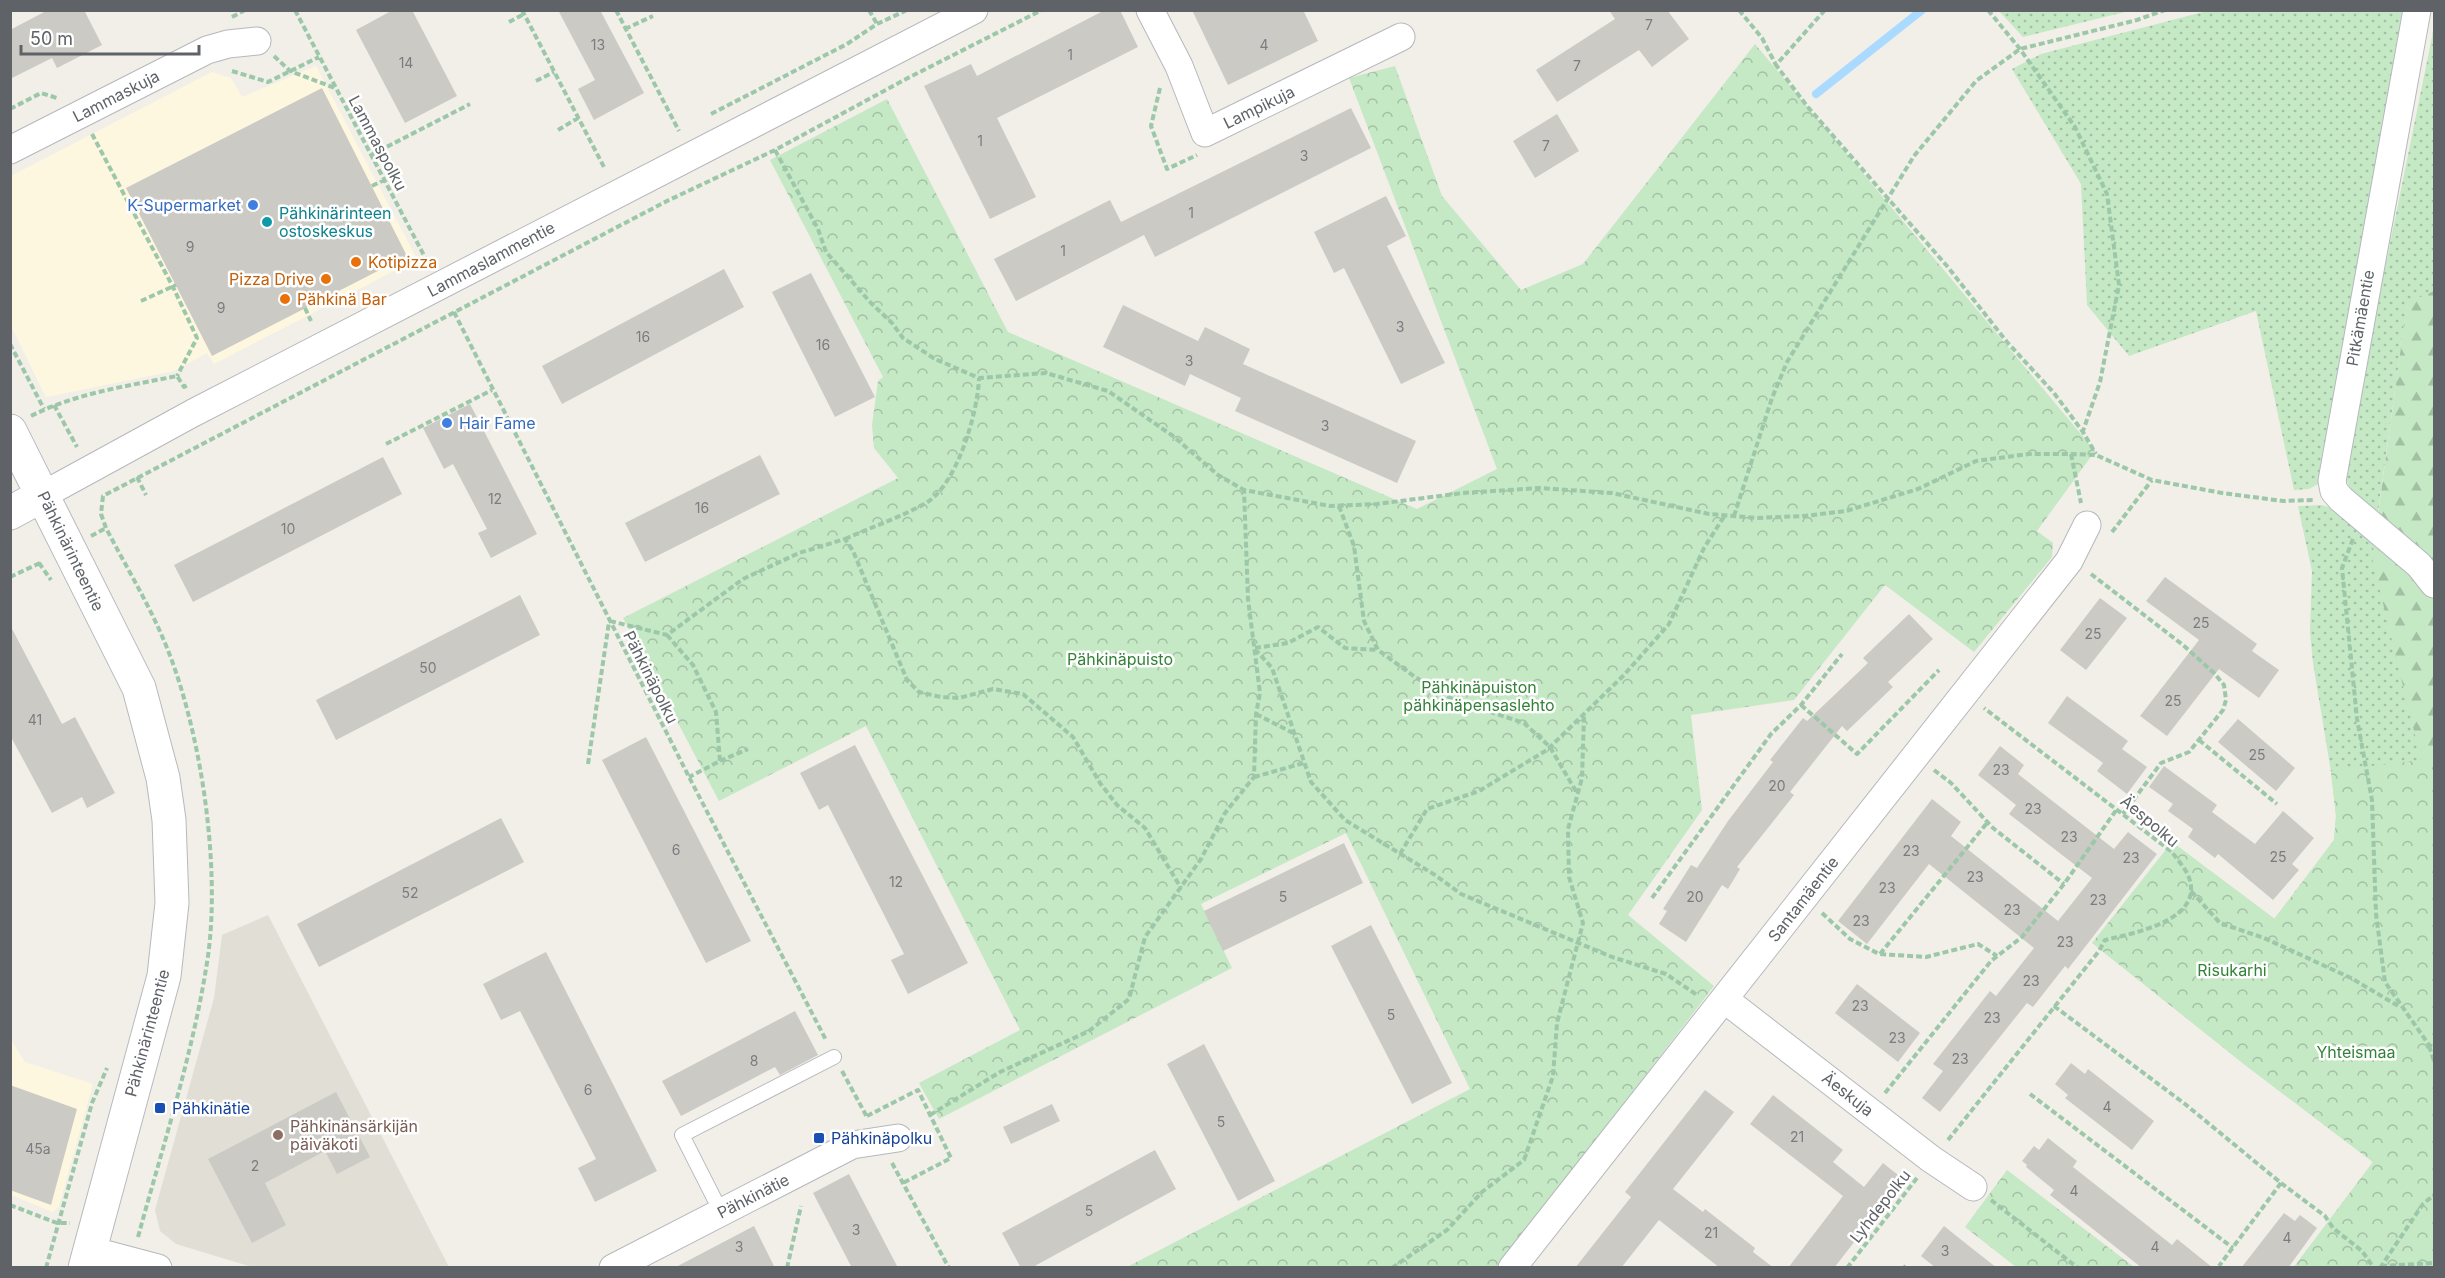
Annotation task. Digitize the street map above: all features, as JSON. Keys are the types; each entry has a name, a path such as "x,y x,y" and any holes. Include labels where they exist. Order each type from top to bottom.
{"street":[{"name":"Lammaslammentie","path":"10,513 193,413 974,10"},
{"name":"Lampikuja","path":"1150,10 1179,66 1205,133 1401,37"},
{"name":"Pitkämäentie","path":"2351,507 2334,491 2333,468 2417,10"},
{"name":"Lammaskuja","path":"10,150 207,50 228,44 257,41"},
{"name":"Pähkinärinteentie","path":"18,425 44,495 139,688 163,777 169,820 172,903 164,976 87,1258"},
{"path":"2351,507 2420,565 2434,584"},
{"name":"Santamäentie","path":"1512,1268 2069,561 2097,532"},
{"name":"Äeskuja","path":"1721,1004 1870,1112 1940,1149 1972,1187"},
{"name":"Pähkinätie","path":"613,1268 852,1145 889,1139"},
{"path":"87,1258 146,1264"}],"lane":[{"path":"722,1212 682,1135 834,1057"}],"path":[{"name":"Lammaspolku","path":"295,10 440,286"},
{"path":"616,10 679,131"},
{"path":"869,10 877,24"},
{"path":"708,116 847,44 877,24 907,10"},
{"path":"146,1264 136,1245 199,1008 208,954 212,905 209,834 188,710 162,636 106,528 101,514 103,496 667,201 775,150 906,79 1042,10"},
{"path":"1739,10 1762,38 1776,65 1807,106 1947,266 2007,342 2054,393 2083,432 2096,455"},
{"path":"1776,65 1826,10"},
{"path":"1988,10 2020,49 2074,127 2107,194 2119,285 2100,382 2083,432"},
{"path":"1734,516 1772,398 1787,362 1840,274 1889,200 1914,156 1976,81 2020,49 2137,20 2165,10"},
{"path":"510,22 523,12 605,169 596,174"},
{"path":"625,29 653,16"},
{"path":"319,57 290,71 336,88"},
{"path":"536,81 554,72"},
{"path":"371,155 470,104"},
{"path":"558,130 578,118"},
{"path":"668,137 688,126"},
{"path":"89,129 174,286 197,338 177,376"},
{"path":"775,150 818,230 826,252 892,323 903,338 935,359 979,378 1046,372 1107,391 1173,436 1218,475 1244,490 1339,506 1377,504 1463,493 1540,488 1612,493 1709,514 1804,516 1846,511 1918,489 1976,461 2029,454 2071,453 2096,455 2152,480 2222,493 2351,507 2342,568 2357,719 2372,800 2376,914 2385,982 2429,1045 2434,1061"},
{"path":"372,186 384,180"},
{"path":"427,262 437,257"},
{"path":"141,301 174,286"},
{"name":"Pähkinäpolku","path":"440,286 609,621 834,1057 889,1139 949,1268"},
{"path":"305,308 311,321"},
{"path":"300,327 322,316"},
{"path":"10,344 44,409"},
{"path":"177,376 184,387 194,381"},
{"path":"18,425 54,405 98,392 177,376"},
{"path":"667,635 743,579 799,553 845,539 928,502 946,485 960,456 979,395 979,378"},
{"path":"386,444 493,390"},
{"path":"54,405 76,447"},
{"path":"2071,453 2097,532 2152,480"},
{"path":"137,477 146,495"},
{"path":"1244,490 1248,599 1260,693 1256,714 1254,777"},
{"path":"1339,506 1354,546 1364,621 1378,650 1415,677 1454,700 1524,723 1550,747 1578,794"},
{"path":"1400,854 1427,809 1479,791 1550,747 1624,675 1669,624 1704,548 1725,515"},
{"path":"845,539 853,551 908,680 919,692 941,698 959,698 993,689 1023,694 1073,737 1100,783 1117,805 1145,828 1181,888"},
{"path":"10,577 46,560"},
{"path":"39,563 54,584"},
{"path":"2083,568 2183,645 2224,685 2226,700 2223,710 2189,752 2161,763 2123,814"},
{"path":"588,764 609,621 667,635 693,664 716,712 720,761"},
{"path":"1255,649 1288,643 1318,627 1345,648 1378,650"},
{"path":"1255,649 1272,668 1311,782 1345,820 1461,894 1612,957 1666,974 1721,1004"},
{"path":"1652,898 1771,734 1801,705 1842,654"},
{"path":"1801,705 1857,754 1939,670"},
{"name":"Äespolku","path":"1966,693 2172,852 2188,875 2191,891"},
{"path":"1256,714 1293,733"},
{"path":"1392,1268 1448,1230 1482,1192 1524,1160 1554,1076 1557,1023 1583,923 1569,877 1568,829 1582,778 1584,716"},
{"path":"2199,740 2277,804"},
{"path":"689,777 748,750"},
{"path":"930,1115 1000,1072 1089,1031 1129,999 1144,937 1201,859 1225,813 1254,777 1304,763"},
{"path":"1929,766 1951,783 1988,823 2064,884"},
{"path":"1870,1112 1984,970 1997,956 2022,937 2064,884 2117,809"},
{"path":"1880,954 1988,823"},
{"path":"1940,1149 2099,951 2105,940 2154,927 2183,911 2191,891 2220,923 2264,938 2329,968 2403,1009"},
{"path":"1819,911 1850,939 1880,954 1926,957 1978,944 1997,956"},
{"path":"2054,1006 2185,1104 2281,1184 2325,1216 2332,1228 2362,1251 2374,1268"},
{"path":"2429,1045 2434,1047"},
{"path":"46,1268 92,1103 109,1063"},
{"path":"2030,1094 2233,1248"},
{"name":"Lyhdepolku","path":"1847,1268 1940,1149"},
{"path":"2218,1266 2281,1184"},
{"path":"1972,1187 2078,1268"},
{"path":"2381,1267 2423,1204 2434,1194"},
{"path":"787,1268 801,1206"},
{"path":"2381,1267 2434,1263"}],"shaded area":[{"path":"316,66 417,259 214,364 207,353 174,371 46,397 11,326 11,176 212,72 231,78 242,97"},
{"name":"Pähkinänsärkijän päiväkoti","path":"268,915 449,1267 252,1267 176,1244 160,1231 155,1210 214,998 222,935"},
{"path":"10,1038 25,1062 93,1084 59,1206 53,1212 11,1195"}],"green space":[{"path":"1999,11 2129,11 2023,37"},
{"path":"2207,11 2405,11 2364,245 2318,484 2309,489 2294,490 2256,311 2129,356 2087,305 2081,184 2012,69 2041,54"},
{"path":"2434,27 2434,291 2407,304 2378,512 2351,494 2344,470"},
{"name":"Pähkinäpuisto","path":"1755,44 2095,451 2037,531 2053,543 2052,557 1974,652 1885,585 1794,700 1691,715 1702,810 1628,915 1714,986 1498,1267 1127,1267 1470,1089 1346,833 1201,904 1232,968 939,1119 919,1083 1020,1030 866,726 719,801 623,618 898,478 874,448 872,425 878,381 883,377 770,160 887,99 1008,332 1417,509 1497,469 1349,78 1395,66 1442,196 1521,290 1583,264"},
{"path":"2434,291 2434,771 2421,760 2372,558 2407,303"},
{"name":"Risukarhi","path":"2322,505 2341,511 2375,535 2421,760 2434,771 2434,1186 2294,1267 2373,1162 2249,1068 2106,954 2116,947 2172,842 2274,919 2334,840 2336,816 2331,772 2310,632 2312,571 2298,506"},
{"name":"Yhteismaa","path":"2421,760 2434,771 2434,1267 2294,1267 2373,1162 2249,1068 2092,943 2172,842 2275,919 2334,840 2336,816 2331,771"},
{"path":"2007,1170 2134,1267 2016,1267 1965,1227"}],"building":[{"path":"48,10 84,10 102,45 57,68 52,58 10,79 10,30"},
{"path":"393,10 412,10 457,96 405,123 356,30"},
{"path":"558,10 600,10 644,93 594,120 578,89 595,80"},
{"path":"1105,10 1120,10 1138,47 997,118 1036,197 990,219 924,86 971,64 977,76"},
{"path":"1192,10 1303,10 1318,41 1228,85"},
{"path":"1609,10 1667,10 1689,39 1652,67 1639,50 1557,102 1536,70 1615,19"},
{"name":"Pähkinärinteen ostoskeskus","path":"322,88 407,256 212,356 126,188"},
{"path":"1351,108 1371,148 1155,257 1144,235 1016,301 994,259 1110,200 1121,222"},
{"path":"1557,114 1579,151 1535,178 1513,141"},
{"path":"1386,196 1406,236 1387,246 1445,363 1401,384 1344,268 1334,273 1314,232"},
{"path":"724,269 744,307 562,404 542,366"},
{"path":"811,273 875,397 835,417 772,292"},
{"path":"1123,305 1198,341 1205,327 1250,349 1243,364 1416,441 1397,483 1235,411 1241,398 1190,374 1185,386 1103,347"},
{"path":"470,404 537,534 491,558 478,533 487,529 453,464 444,469 423,428"},
{"path":"760,455 780,494 645,562 625,523"},
{"path":"383,457 402,494 193,602 174,565"},
{"path":"2165,577 2257,644 2252,651 2279,670 2259,698 2219,669 2167,736 2140,716 2199,640 2146,601"},
{"path":"520,595 540,635 336,740 316,700"},
{"path":"2100,598 2127,618 2086,670 2060,650"},
{"path":"1909,614 1933,639 1888,682 1893,687 1847,731 1842,726 1790,792 1794,795 1737,867 1740,869 1728,889 1722,885 1686,942 1659,924 1667,911 1663,909 1691,865 1697,868 1728,821 1773,762 1770,760 1803,718 1807,721 1868,663 1863,658"},
{"path":"10,625 62,724 75,717 115,793 87,808 82,797 52,813 10,735"},
{"path":"2067,696 2128,741 2122,749 2147,767 2127,794 2097,771 2103,763 2048,723"},
{"path":"2238,719 2295,768 2276,791 2218,742"},
{"path":"646,737 751,941 706,963 602,760"},
{"path":"855,745 968,963 908,994 891,960 904,954 828,805 819,810 800,773"},
{"path":"2000,746 2024,765 2018,774 2114,849 2128,832 2157,854 2068,969 2065,966 2033,1007 2027,1003 1940,1112 1922,1098 1943,1071 1933,1064 1990,991 1996,996 2034,948 1929,864 1867,944 1838,921 1932,799 1961,822 1951,836 2058,921 2092,878 2009,814 2016,805 1978,775"},
{"path":"2164,766 2217,805 2212,812 2255,844 2283,811 2314,838 2292,864 2299,870 2273,900 2218,854 2215,858 2188,837 2193,829 2168,811 2173,804 2149,787"},
{"path":"501,818 524,862 319,967 297,924"},
{"path":"1344,843 1363,883 1223,951 1204,911"},
{"path":"1371,925 1452,1083 1412,1104 1331,946"},
{"path":"546,952 657,1171 595,1202 578,1168 596,1159 520,1011 501,1020 483,984"},
{"path":"1857,984 1920,1033 1898,1062 1835,1013"},
{"path":"795,1011 818,1055 780,1075 775,1067 681,1116 662,1081"},
{"path":"1204,1044 1275,1181 1238,1201 1167,1064"},
{"path":"2071,1063 2085,1074 2088,1069 2154,1121 2132,1150 2065,1098 2068,1095 2055,1084"},
{"path":"10,1085 77,1109 51,1205 10,1190"},
{"path":"1705,1090 1734,1112 1673,1189 1703,1212 1705,1209 1755,1248 1753,1252 1774,1268 1720,1268 1659,1220 1621,1268 1575,1268 1631,1197 1625,1192"},
{"path":"336,1092 370,1157 337,1174 325,1151 265,1183 286,1225 252,1243 208,1159"},
{"path":"1773,1095 1843,1150 1833,1162 1864,1187 1883,1163 1903,1179 1834,1268 1788,1268 1843,1196 1750,1124"},
{"path":"1052,1104 1060,1121 1011,1144 1003,1127"},
{"path":"2048,1138 2077,1161 2073,1167 2172,1245 2177,1239 2213,1268 2142,1268 2050,1195 2054,1190 2026,1167 2027,1165 2022,1161 2034,1146 2039,1150"},
{"path":"1155,1150 1176,1189 1031,1268 1021,1268 1002,1233"},
{"path":"849,1174 898,1268 852,1268 813,1193"},
{"path":"2284,1213 2295,1221 2300,1215 2317,1228 2288,1268 2241,1268"},
{"path":"754,1226 775,1268 674,1268"},
{"path":"1944,1226 1997,1268 1936,1268 1921,1256"}],"waterway":[{"path":"1816,94 1922,10"}],"place":[{"name":"K-Supermarket","path":"253,205"},
{"name":"Pähkinärinteen ostoskeskus","path":"267,222"},
{"name":"Kotipizza","path":"356,262"},
{"name":"Pizza Drive","path":"326,279"},
{"name":"Pähkinä Bar","path":"285,299"},
{"name":"Hair Fame","path":"447,423"},
{"name":"Pähkinätie","path":"160,1108"},
{"name":"Pähkinänsärkijän päiväkoti","path":"278,1135"},
{"name":"Pähkinäpolku","path":"819,1138"}],"park label":[{"name":"Pähkinäpuiston pähkinäpensaslehto","path":"1479,696"}]}
